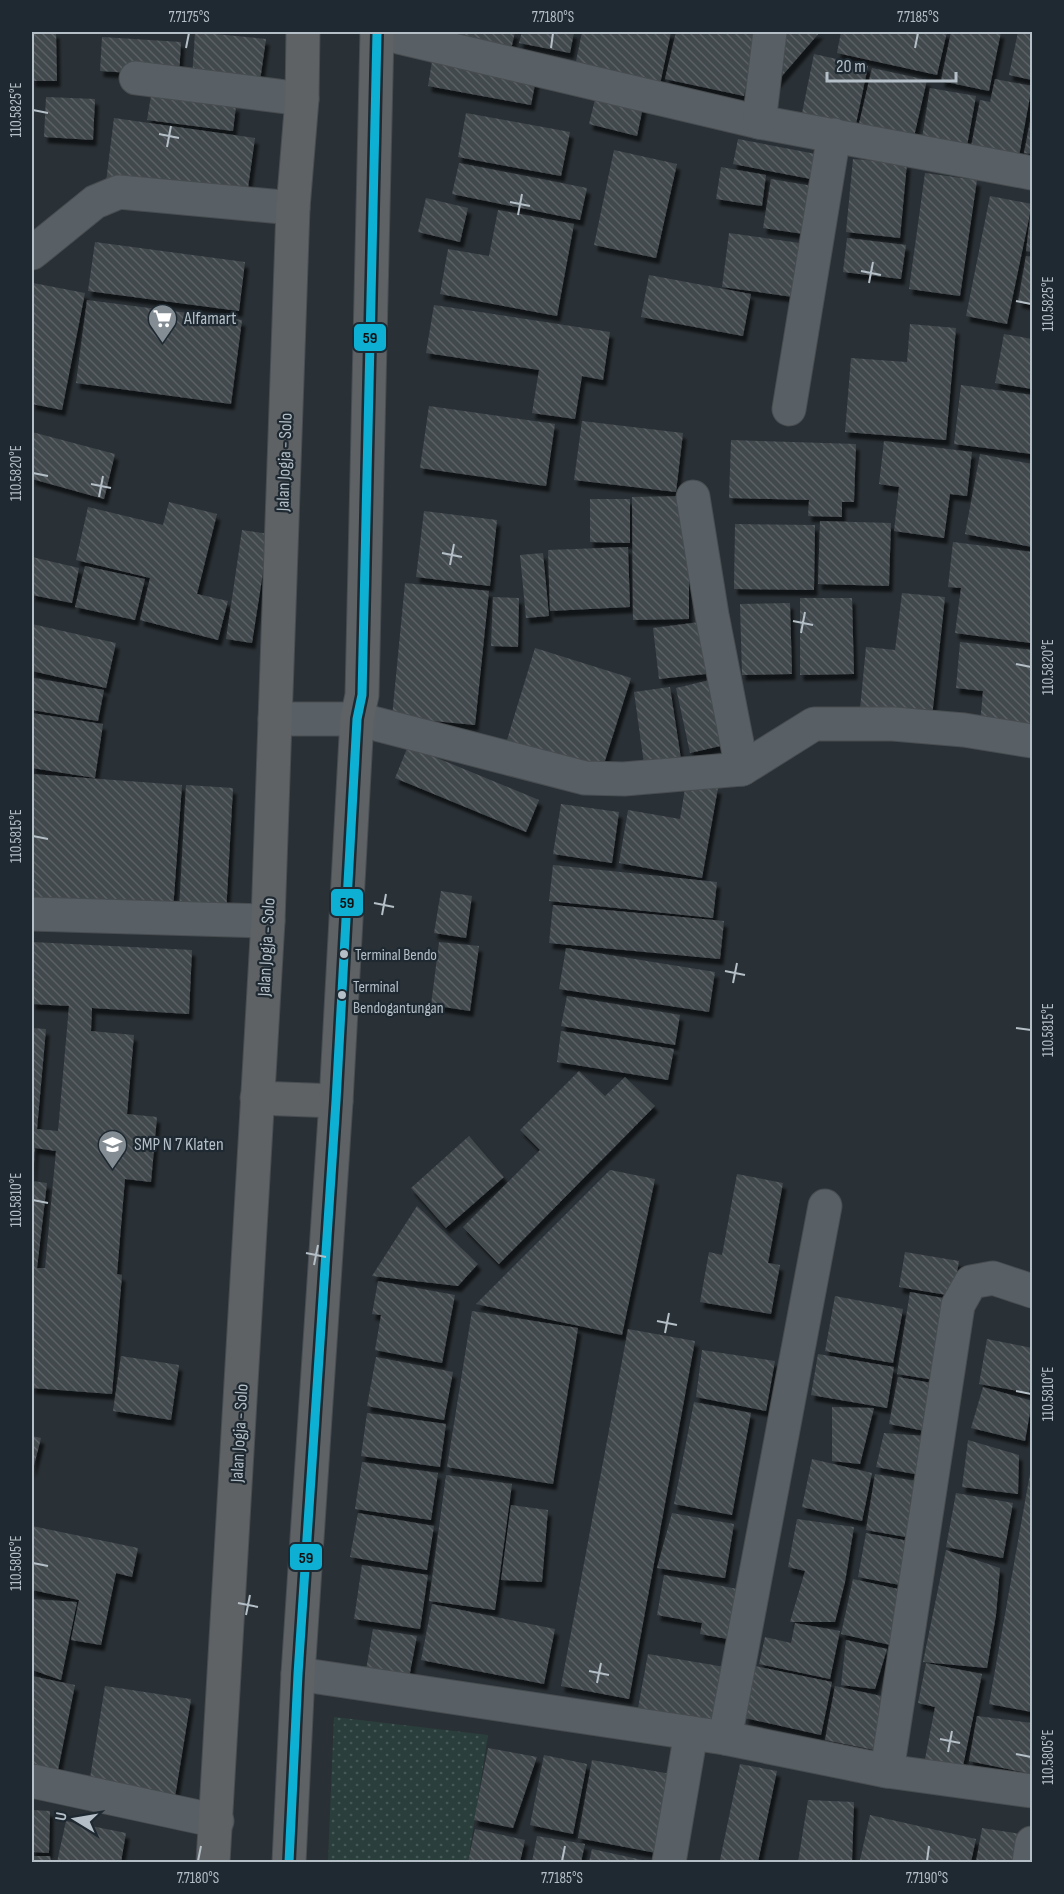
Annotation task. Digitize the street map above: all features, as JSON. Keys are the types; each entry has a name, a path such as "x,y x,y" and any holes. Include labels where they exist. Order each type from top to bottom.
{"highway":[{"name":"Jalan Jogja - Solo","path":"213,1863 268,921 293,208 302,99 303,32"},
{"path":"289,1863 298,1674 336,1101 357,719 362,696 377,32"},
{"path":"258,1098 336,1101"}],"street":[{"path":"377,32 759,122 1032,173"},
{"path":"759,122 770,32"},
{"path":"136,78 302,99"},
{"path":"789,409 834,135"},
{"path":"32,253 95,202 119,192 293,208"},
{"path":"693,497 712,615 742,770"},
{"path":"275,719 357,719 585,778 624,779 742,770 814,724 893,724 963,730 1032,741"},
{"path":"32,914 268,921"},
{"path":"725,1738 825,1206"},
{"path":"887,1770 957,1305 970,1282 993,1278 1032,1291"},
{"path":"298,1674 725,1738 887,1770 1032,1791"},
{"path":"669,1863 691,1733"},
{"path":"32,1781 217,1821"},
{"path":"1029,1863 1032,1843"}],"green space":[{"path":"334,1717 488,1735 468,1862 328,1862"}],"building":[{"path":"32,32 56,32 57,81 32,81"},
{"path":"195,32 266,39 259,88 192,79"},
{"path":"439,32 515,32 510,54"},
{"path":"522,32 574,32 570,53 519,43"},
{"path":"582,32 671,32 659,89 574,71"},
{"path":"676,32 758,32 744,96 665,79"},
{"path":"783,32 820,32 775,84"},
{"path":"841,32 947,32 937,75 837,53"},
{"path":"951,32 1001,32 989,91 941,81"},
{"path":"1018,32 1032,32 1032,80 1009,75"},
{"path":"102,37 181,42 179,76 100,71"},
{"path":"814,54 868,66 856,124 802,113"},
{"path":"433,55 537,74 531,105 428,86"},
{"path":"872,68 927,80 913,141 858,128"},
{"path":"995,79 1032,86 1019,156 971,147 980,100 990,102"},
{"path":"930,88 976,96 967,146 922,138"},
{"path":"597,91 644,102 637,136 589,124"},
{"path":"151,96 236,106 233,131 147,120"},
{"path":"46,97 95,99 93,140 44,137"},
{"path":"466,113 570,132 561,176 458,157"},
{"path":"1032,117 1032,154 1024,153"},
{"path":"114,118 255,138 246,202 106,182"},
{"path":"738,139 821,155 816,180 733,164"},
{"path":"614,150 677,164 656,258 594,245"},
{"path":"853,159 907,163 900,238 846,232"},
{"path":"459,163 587,188 580,220 452,194"},
{"path":"721,167 766,175 762,206 716,199"},
{"path":"925,173 977,180 960,296 909,289"},
{"path":"771,179 818,187 810,235 763,228"},
{"path":"990,196 1032,204 1007,324 966,316"},
{"path":"426,198 468,208 460,242 418,232"},
{"path":"1032,209 1032,252 1026,251"},
{"path":"498,210 574,224 557,316 440,294 448,249 489,256"},
{"path":"729,233 807,244 800,298 722,287"},
{"path":"847,238 906,245 901,279 843,272"},
{"path":"95,242 245,262 239,311 88,291"},
{"path":"1026,256 1032,257 1032,305 1018,302"},
{"path":"649,275 751,294 743,336 641,317"},
{"path":"33,283 85,293 62,410 32,404"},
{"path":"87,300 242,320 231,404 76,383"},
{"path":"434,305 610,332 603,380 582,376 575,419 532,413 539,370 426,353"},
{"path":"910,324 956,328 946,440 845,432 851,358 907,362"},
{"path":"1004,334 1032,339 1032,389 995,383"},
{"path":"961,385 1032,395 1032,454 954,444"},
{"path":"429,406 555,424 546,486 420,468"},
{"path":"582,421 683,433 676,492 574,480"},
{"path":"32,432 115,454 104,499 32,479"},
{"path":"731,440 856,444 854,502 842,502 842,517 808,516 809,500 729,498"},
{"path":"884,441 972,452 967,496 950,494 944,538 894,531 899,487 879,484"},
{"path":"980,454 1032,464 1032,547 965,534"},
{"path":"689,496 689,619 633,620 632,497"},
{"path":"590,499 630,499 630,543 590,542"},
{"path":"169,502 217,514 197,594 228,601 218,640 140,620 150,578 76,560 88,507 163,525"},
{"path":"424,511 497,520 490,586 416,577"},
{"path":"820,521 891,523 889,586 818,584"},
{"path":"735,524 815,525 814,590 734,589"},
{"path":"242,530 269,534 252,643 226,639"},
{"path":"953,542 1032,552 1031,643 955,633 961,588 948,587"},
{"path":"628,547 630,607 550,611 548,550"},
{"path":"543,553 549,616 526,618 520,555"},
{"path":"32,557 79,568 72,603 32,595"},
{"path":"85,566 145,579 135,620 75,607"},
{"path":"405,583 489,591 475,725 392,717"},
{"path":"902,593 945,597 932,717 860,709 866,647 895,650"},
{"path":"493,597 519,598 518,647 491,646"},
{"path":"800,598 852,598 854,674 800,675"},
{"path":"790,603 792,674 742,675 740,604"},
{"path":"700,622 706,674 659,679 653,628"},
{"path":"32,624 116,643 106,688 32,671"},
{"path":"960,642 1032,650 1032,728 980,723 983,691 956,688"},
{"path":"535,648 631,678 602,770 507,740"},
{"path":"34,678 104,690 98,721 32,710"},
{"path":"710,680 725,745 690,753 676,688"},
{"path":"670,687 681,759 644,764 634,692"},
{"path":"32,713 103,724 95,778 32,768"},
{"path":"408,746 539,800 526,832 395,778"},
{"path":"32,774 182,785 173,911 32,901"},
{"path":"686,782 718,788 702,878 619,863 628,810 680,819"},
{"path":"186,785 233,788 226,914 179,911"},
{"path":"561,804 619,812 612,863 553,854"},
{"path":"553,865 717,882 713,918 549,901"},
{"path":"441,891 472,896 466,938 434,933"},
{"path":"553,905 724,921 720,959 549,943"},
{"path":"32,942 192,950 189,1014 92,1008 91,1031 134,1035 127,1114 157,1117 151,1182 125,1179 117,1274 122,1275 112,1394 32,1388 32,1181 47,1183 37,1268 45,1268 56,1151 35,1148 32,1179 32,1028 46,1029 37,1129 58,1131 69,1006 32,1004"},
{"path":"439,942 479,946 470,1011 431,1005"},
{"path":"566,948 715,972 709,1012 559,989"},
{"path":"567,996 680,1015 675,1045 561,1026"},
{"path":"561,1031 674,1049 668,1080 557,1062"},
{"path":"579,1071 605,1096 625,1077 655,1106 499,1264 463,1227 540,1150 520,1130"},
{"path":"469,1136 504,1177 446,1228 411,1188"},
{"path":"610,1170 655,1179 622,1335 476,1304"},
{"path":"737,1174 783,1183 768,1263 780,1265 771,1314 700,1302 709,1252 722,1255"},
{"path":"417,1206 478,1264 458,1286 372,1276"},
{"path":"905,1252 959,1261 953,1296 899,1287"},
{"path":"378,1281 455,1295 442,1363 375,1350 381,1315 372,1314"},
{"path":"910,1292 954,1300 941,1381 897,1374"},
{"path":"835,1296 903,1309 893,1363 825,1351"},
{"path":"472,1311 578,1328 553,1484 447,1467"},
{"path":"628,1329 695,1341 629,1699 561,1686"},
{"path":"987,1339 1032,1348 1032,1376 1029,1393 979,1384"},
{"path":"702,1350 775,1361 766,1411 696,1397"},
{"path":"818,1354 894,1367 887,1408 811,1395"},
{"path":"121,1356 179,1365 171,1420 113,1411"},
{"path":"376,1357 453,1372 444,1420 367,1406"},
{"path":"898,1377 943,1385 935,1433 889,1424"},
{"path":"983,1387 1032,1401 1025,1441 971,1428"},
{"path":"694,1402 751,1413 732,1515 674,1504"},
{"path":"832,1407 874,1408 860,1464 832,1461"},
{"path":"367,1413 446,1424 440,1467 361,1456"},
{"path":"884,1433 924,1436 931,1477 876,1467"},
{"path":"32,1436 41,1438 32,1473"},
{"path":"968,1440 1019,1455 1018,1494 962,1487"},
{"path":"812,1459 872,1473 862,1521 802,1507"},
{"path":"362,1462 438,1473 431,1520 355,1509"},
{"path":"1032,1468 1032,1712 989,1704"},
{"path":"875,1474 927,1483 917,1539 866,1530"},
{"path":"446,1475 512,1484 495,1610 429,1601"},
{"path":"956,1493 1013,1503 1003,1558 946,1547"},
{"path":"511,1505 548,1510 542,1582 501,1580"},
{"path":"358,1513 434,1526 427,1570 350,1557"},
{"path":"672,1513 734,1524 725,1578 657,1568"},
{"path":"797,1519 854,1527 845,1582 835,1622 790,1622 805,1571 788,1567"},
{"path":"32,1526 138,1548 132,1577 116,1573 101,1645 71,1640 79,1600 32,1590"},
{"path":"866,1533 914,1542 905,1586 858,1577"},
{"path":"946,1550 1000,1568 996,1615 987,1668 923,1662"},
{"path":"362,1565 428,1575 420,1629 354,1619"},
{"path":"664,1575 743,1590 733,1640 700,1634 702,1623 657,1615"},
{"path":"853,1579 907,1591 895,1646 841,1634"},
{"path":"32,1599 77,1602 61,1680 32,1670"},
{"path":"432,1604 555,1629 544,1684 421,1660"},
{"path":"795,1623 840,1631 830,1679 759,1664 765,1637 791,1643"},
{"path":"373,1629 417,1636 408,1683 365,1676"},
{"path":"846,1640 887,1649 875,1689 841,1685"},
{"path":"648,1654 725,1667 716,1721 638,1708"},
{"path":"926,1663 982,1674 963,1766 925,1759 935,1707 918,1703"},
{"path":"755,1666 832,1682 821,1735 745,1718"},
{"path":"32,1676 75,1685 56,1780 32,1775"},
{"path":"105,1686 191,1699 174,1803 88,1790"},
{"path":"835,1686 890,1698 879,1751 825,1740"},
{"path":"977,1716 1032,1723 1032,1774 969,1761"},
{"path":"488,1748 537,1757 513,1828 474,1820"},
{"path":"544,1755 587,1764 573,1834 530,1825"},
{"path":"592,1760 671,1774 656,1853 578,1838"},
{"path":"740,1764 777,1771 758,1862 720,1860"},
{"path":"808,1800 854,1802 852,1862 798,1862"},
{"path":"32,1810 50,1811 49,1853 32,1852"},
{"path":"870,1815 976,1839 971,1862 860,1860"},
{"path":"66,1821 126,1833 121,1862 57,1862"},
{"path":"982,1828 1021,1834 1016,1862 976,1862"},
{"path":"475,1829 525,1840 520,1862 468,1862"},
{"path":"537,1836 585,1844 581,1862 532,1862"},
{"path":"592,1849 647,1861 589,1862"},
{"path":"32,1856 50,1856 51,1862 32,1862"}],"transit line":[{"name":"59","path":"289,1862 298,1674 336,1101 357,719 362,695 377,32"}],"place":[{"name":"Alfamart","path":"163,344"},
{"name":"Terminal Bendo","path":"344,954"},
{"name":"Terminal Bendogantungan","path":"342,995"},
{"name":"SMP N 7 Klaten","path":"113,1170"}]}
